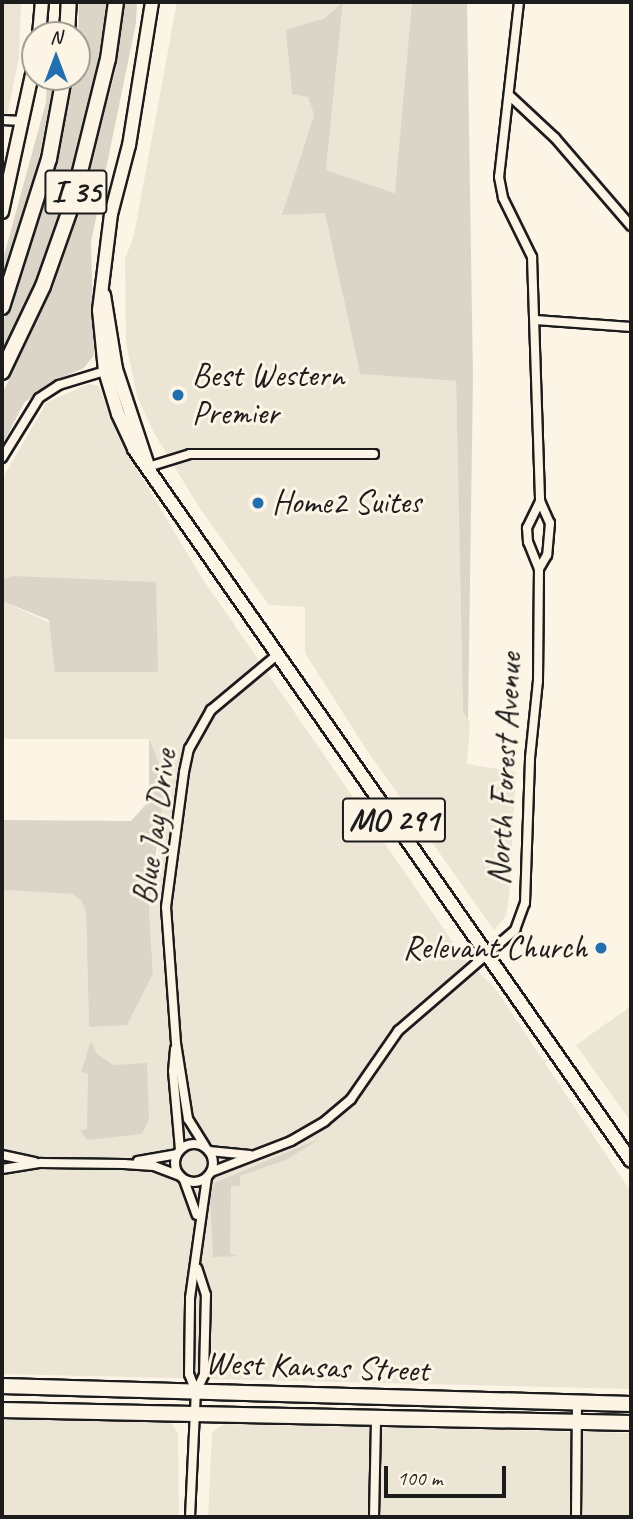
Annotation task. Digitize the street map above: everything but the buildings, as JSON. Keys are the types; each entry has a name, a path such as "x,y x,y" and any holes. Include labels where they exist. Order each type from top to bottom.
{"highway":[{"path":"67,21 69,2"},
{"name":"I 35","path":"2,372 43,286 72,204 108,59 116,2"},
{"name":"I 35","path":"2,307 50,159 62,91"},
{"name":"West Kansas Street","path":"2,1386 631,1404"},
{"name":"West Kansas Street","path":"2,1410 376,1420 631,1423"}],"main road":[{"path":"40,21 42,2"},
{"name":"MO 291","path":"152,2 129,145 111,214 99,321 105,372 126,433 631,1161"},
{"path":"2,212 30,91"},
{"name":"MO 291","path":"104,295 116,369 148,467"}],"street":[{"name":"North Forest Avenue","path":"209,1175 325,1121 351,1098 398,1031 488,957 515,930 525,903 530,758 538,681 539,569 550,542 550,523 540,501 533,257 503,198 499,177 519,2"},
{"path":"510,96 555,138 631,226"},
{"path":"2,120 24,121"},
{"path":"536,320 631,327"},
{"path":"2,458 39,398 60,385 105,372"},
{"path":"148,467 175,456 208,453 374,454"},
{"name":"North Forest Avenue","path":"539,569 528,542 527,528 540,501"},
{"name":"Blue Jay Drive","path":"207,1149 188,1119 176,1043 166,907 187,760 203,721 220,698 277,654"},
{"name":"Blue Jay Drive","path":"176,1043 173,1071 178,1151"},
{"path":"124,1164 178,1151 192,1143 207,1149 257,1154"},
{"path":"190,1517 196,1392 204,1375 206,1294 197,1268 199,1224 209,1175 207,1149"},
{"path":"178,1151 181,1177 199,1224"},
{"path":"2,1155 41,1163"},
{"path":"2,1170 41,1163 124,1164 196,1182 209,1175"},
{"path":"196,1392 190,1374 190,1324 191,1280 197,1268"},
{"path":"576,1517 577,1403"},
{"path":"374,1517 376,1420"}],"shaded area":[{"path":"2,2 21,2 19,57 2,141"},
{"path":"79,2 108,2 88,119 62,214 2,361 2,325 50,183 67,91 91,91 91,21 78,21"},
{"path":"124,2 137,2 136,23 91,242 94,355 84,368 49,383 24,403 2,445 2,394 52,289 74,226 115,73"},
{"path":"177,2 412,2 396,193 326,170 343,3 325,18 286,31 314,115 283,215 325,212 360,374 456,381 463,711 470,723 467,764 516,772 509,897 506,916 494,930 366,749 305,653 305,607 269,605 199,507 154,433 137,396 126,343 125,259 134,235"},
{"path":"343,2 326,170 395,193 412,2 467,2 473,377 468,720 463,711 456,381 360,374 325,213 282,215 314,115 308,97 292,94 286,30 325,18"},
{"path":"46,91 52,91 38,163 2,280 2,263 46,102"},
{"path":"89,384 99,386 118,437 200,575 463,957 495,988 631,1192 631,1389 2,1374 2,890 72,894 81,900 86,912 89,1027 127,1024 153,974 149,909 162,828 149,739 2,739 2,601 157,672 13,576 2,579 2,479 47,402"},
{"path":"13,576 156,582 158,672 55,672 49,620 2,601 2,579"},
{"path":"149,739 165,779 149,909 153,974 127,1025 89,1027 86,912 81,900 72,894 2,890 2,820 131,821 149,801"},
{"path":"631,1006 631,1122 576,1045"},
{"path":"91,1041 97,1054 113,1065 147,1063 149,1119 142,1134 87,1140 80,1130 87,1129 88,1073 81,1072"},
{"path":"319,1139 288,1159 240,1176 240,1186 231,1186 230,1253 237,1256 213,1257 210,1198 214,1183"},
{"path":"2,1419 170,1421 178,1433 179,1517 2,1517"},
{"path":"225,1424 631,1433 631,1517 208,1517 212,1432"}],"place":[{"name":"Best Western Premier","path":"178,395"},
{"name":"Home2 Suites","path":"258,503"},
{"name":"Relevant Church","path":"601,948"}]}
